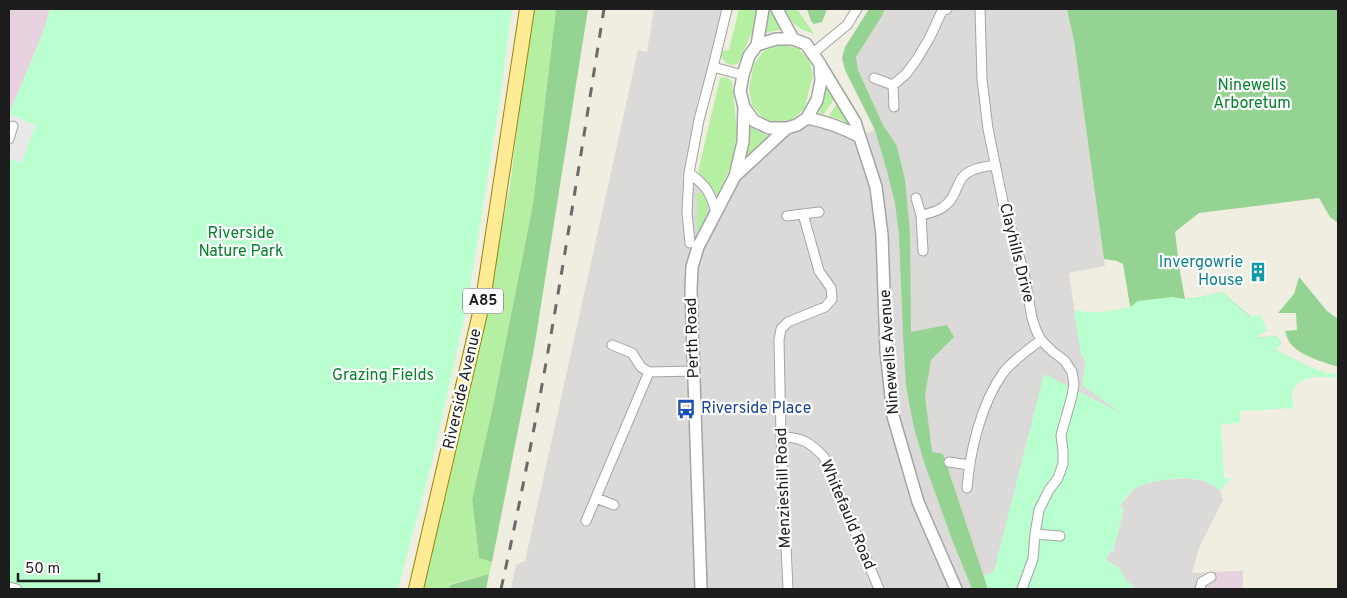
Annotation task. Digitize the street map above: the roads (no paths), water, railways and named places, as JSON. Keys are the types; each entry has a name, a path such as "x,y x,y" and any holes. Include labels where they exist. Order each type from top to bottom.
{"main road":[{"name":"Riverside Avenue","path":"416,589 483,300 527,9"}],"street":[{"path":"690,243 687,212 689,173 699,120 714,67 727,9"},
{"name":"Perth Road","path":"701,589 692,267 698,247 735,176 743,142 744,106 740,91 749,56 757,45 763,9"},
{"path":"777,9 793,39"},
{"path":"813,53 847,25 857,9"},
{"path":"893,85 906,74 917,59 942,11 947,9"},
{"name":"Clayhills Drive","path":"980,9 982,79 994,165 1024,273 1032,318 1041,340 1065,361 1072,372 1074,384 1060,435 1063,464 1058,478 1049,490 1039,510 1034,534 1033,559 1022,589"},
{"path":"757,45 776,39 793,39 806,44 820,64 821,81 817,100 807,118 827,122 860,136"},
{"name":"Ninewells Avenue","path":"820,64 855,122 876,188 882,235 886,350 893,416 918,502 956,589"},
{"path":"714,67 743,76"},
{"path":"874,78 893,85"},
{"path":"893,85 894,107"},
{"path":"744,106 754,121 769,128 787,128"},
{"name":"Perth Road","path":"735,176 787,128 797,125 807,118"},
{"path":"9,139 13,126"},
{"path":"921,214 931,213 945,207 952,199 962,178 972,170 994,165"},
{"path":"689,173 701,182 711,196 716,212"},
{"path":"916,198 921,214 923,251"},
{"path":"787,216 819,212"},
{"name":"Menzieshill Road","path":"788,589 781,437 779,340 781,329 788,322 825,307 832,299 831,288 820,271 803,214"},
{"path":"967,488 969,465 975,440 992,393 1004,373 1017,359 1041,340"},
{"path":"612,345 632,353 641,367 649,372 694,372"},
{"path":"586,521 649,372"},
{"name":"Whitefauld Road","path":"781,437 803,440 824,457 878,589"},
{"path":"949,462 969,465"},
{"path":"596,498 614,505"},
{"path":"1034,534 1060,536"},
{"path":"1200,589 1202,582 1211,577"},
{"path":"9,587 17,589"}],"railway":[{"path":"501,589 544,372 604,9"}],"place":[{"name":"Invergowrie House","path":"1258,272"},
{"name":"Riverside Place","path":"686,409"}],"park label":[{"name":"Ninewells Arboretum","path":"1252,95"},
{"name":"Riverside Nature Park","path":"241,243"},
{"name":"Grazing Fields","path":"383,376"}]}
